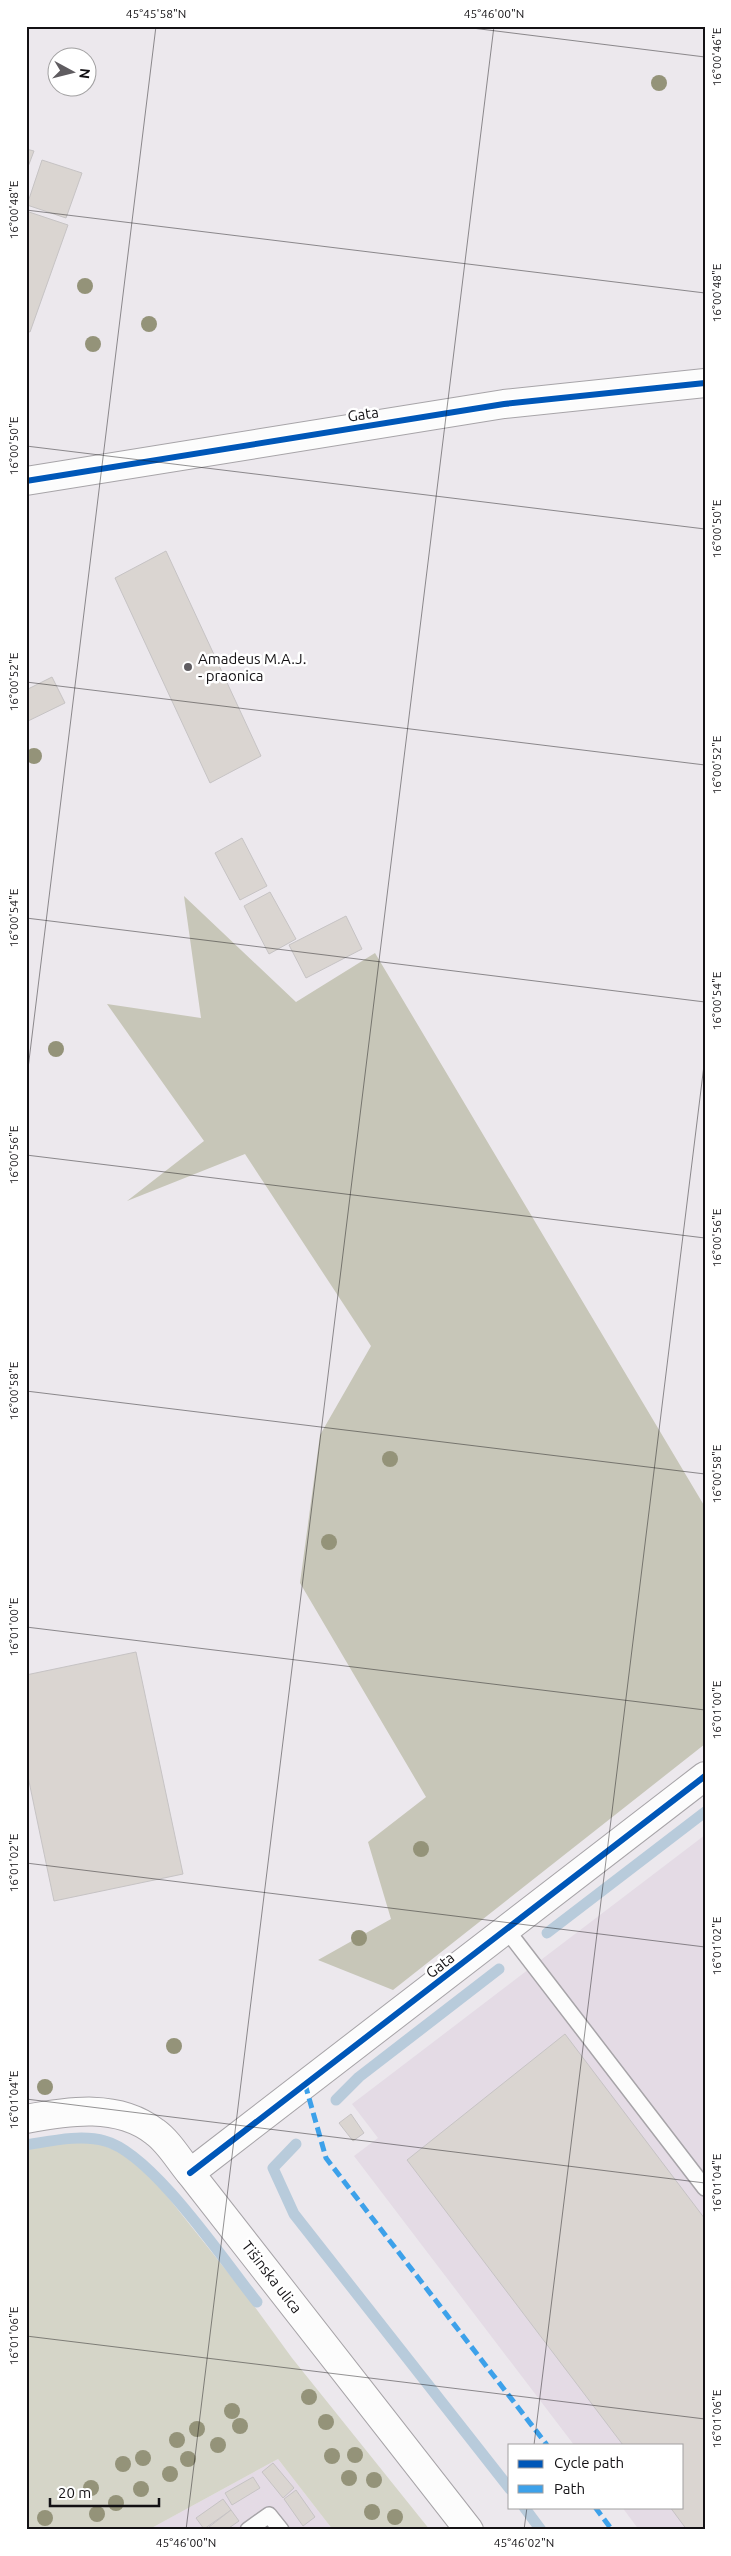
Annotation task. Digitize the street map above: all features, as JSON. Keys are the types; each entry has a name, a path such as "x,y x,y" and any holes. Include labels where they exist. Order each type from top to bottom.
{"street":[{"name":"Gata","path":"26,481 504,404 705,383"},
{"name":"Gata","path":"190,2173 705,1776"},
{"name":"Tišinska ulica","path":"26,2119 96,2110 131,2118 156,2132 469,2530"}],"lane":[{"path":"506,1929 705,2188"},
{"path":"248,2530 269,2515 281,2530"}],"shaded area":[{"path":"184,896 296,1002 375,953 705,1507 705,1744 393,1990 318,1960 391,1919 368,1842 426,1797 300,1583 320,1435 371,1346 245,1154 127,1201 204,1141 107,1004 201,1018"},
{"path":"705,1835 705,2530 639,2530 623,2508 684,2508 684,2444 573,2444 354,2156 378,2138 352,2104"},
{"path":"93,2141 119,2152 148,2172 249,2299 292,2358 430,2530 333,2530 278,2459 148,2530 26,2530 26,2148 47,2144"},
{"path":"278,2459 333,2530 148,2530"}],"building":[{"path":"26,149 34,151 26,172"},
{"path":"42,160 82,173 66,218 27,205"},
{"path":"26,211 68,225 30,332 26,331"},
{"name":"Amadeus M.A.J. - praonica","path":"166,551 261,756 210,783 115,578"},
{"path":"52,677 65,703 26,722 26,690"},
{"path":"242,838 267,886 240,900 215,853"},
{"path":"270,892 296,939 269,954 244,906"},
{"path":"346,916 362,949 306,978 289,945"},
{"path":"136,1652 183,1874 54,1901 26,1767 26,1675"},
{"path":"565,2034 705,2219 705,2530 687,2530 671,2508 684,2508 684,2444 622,2444 407,2160"},
{"path":"351,2114 364,2133 353,2141 339,2123"},
{"path":"273,2463 294,2488 283,2498 262,2472"},
{"path":"253,2477 260,2488 232,2505 225,2493"},
{"path":"296,2490 315,2517 303,2526 284,2499"},
{"path":"223,2499 231,2510 204,2529 196,2518"},
{"path":"231,2510 239,2521 226,2530 205,2530"}],"waterway":[{"path":"547,1933 705,1812"},
{"path":"336,2100 359,2077 499,1969"},
{"path":"26,2145 86,2138 105,2141 124,2150 144,2166 187,2211 257,2302"},
{"path":"296,2144 273,2168 294,2214 508,2486"},
{"path":"525,2508 541,2530"}],"marked path":[{"path":"305,2084 326,2158 546,2444"},
{"path":"596,2508 612,2530"}],"cycle path":[{"path":"26,481 504,404 705,383"},
{"path":"190,2173 705,1776"}],"place":[{"name":"Amadeus M.A.J. - praonica","path":"188,667"}]}
